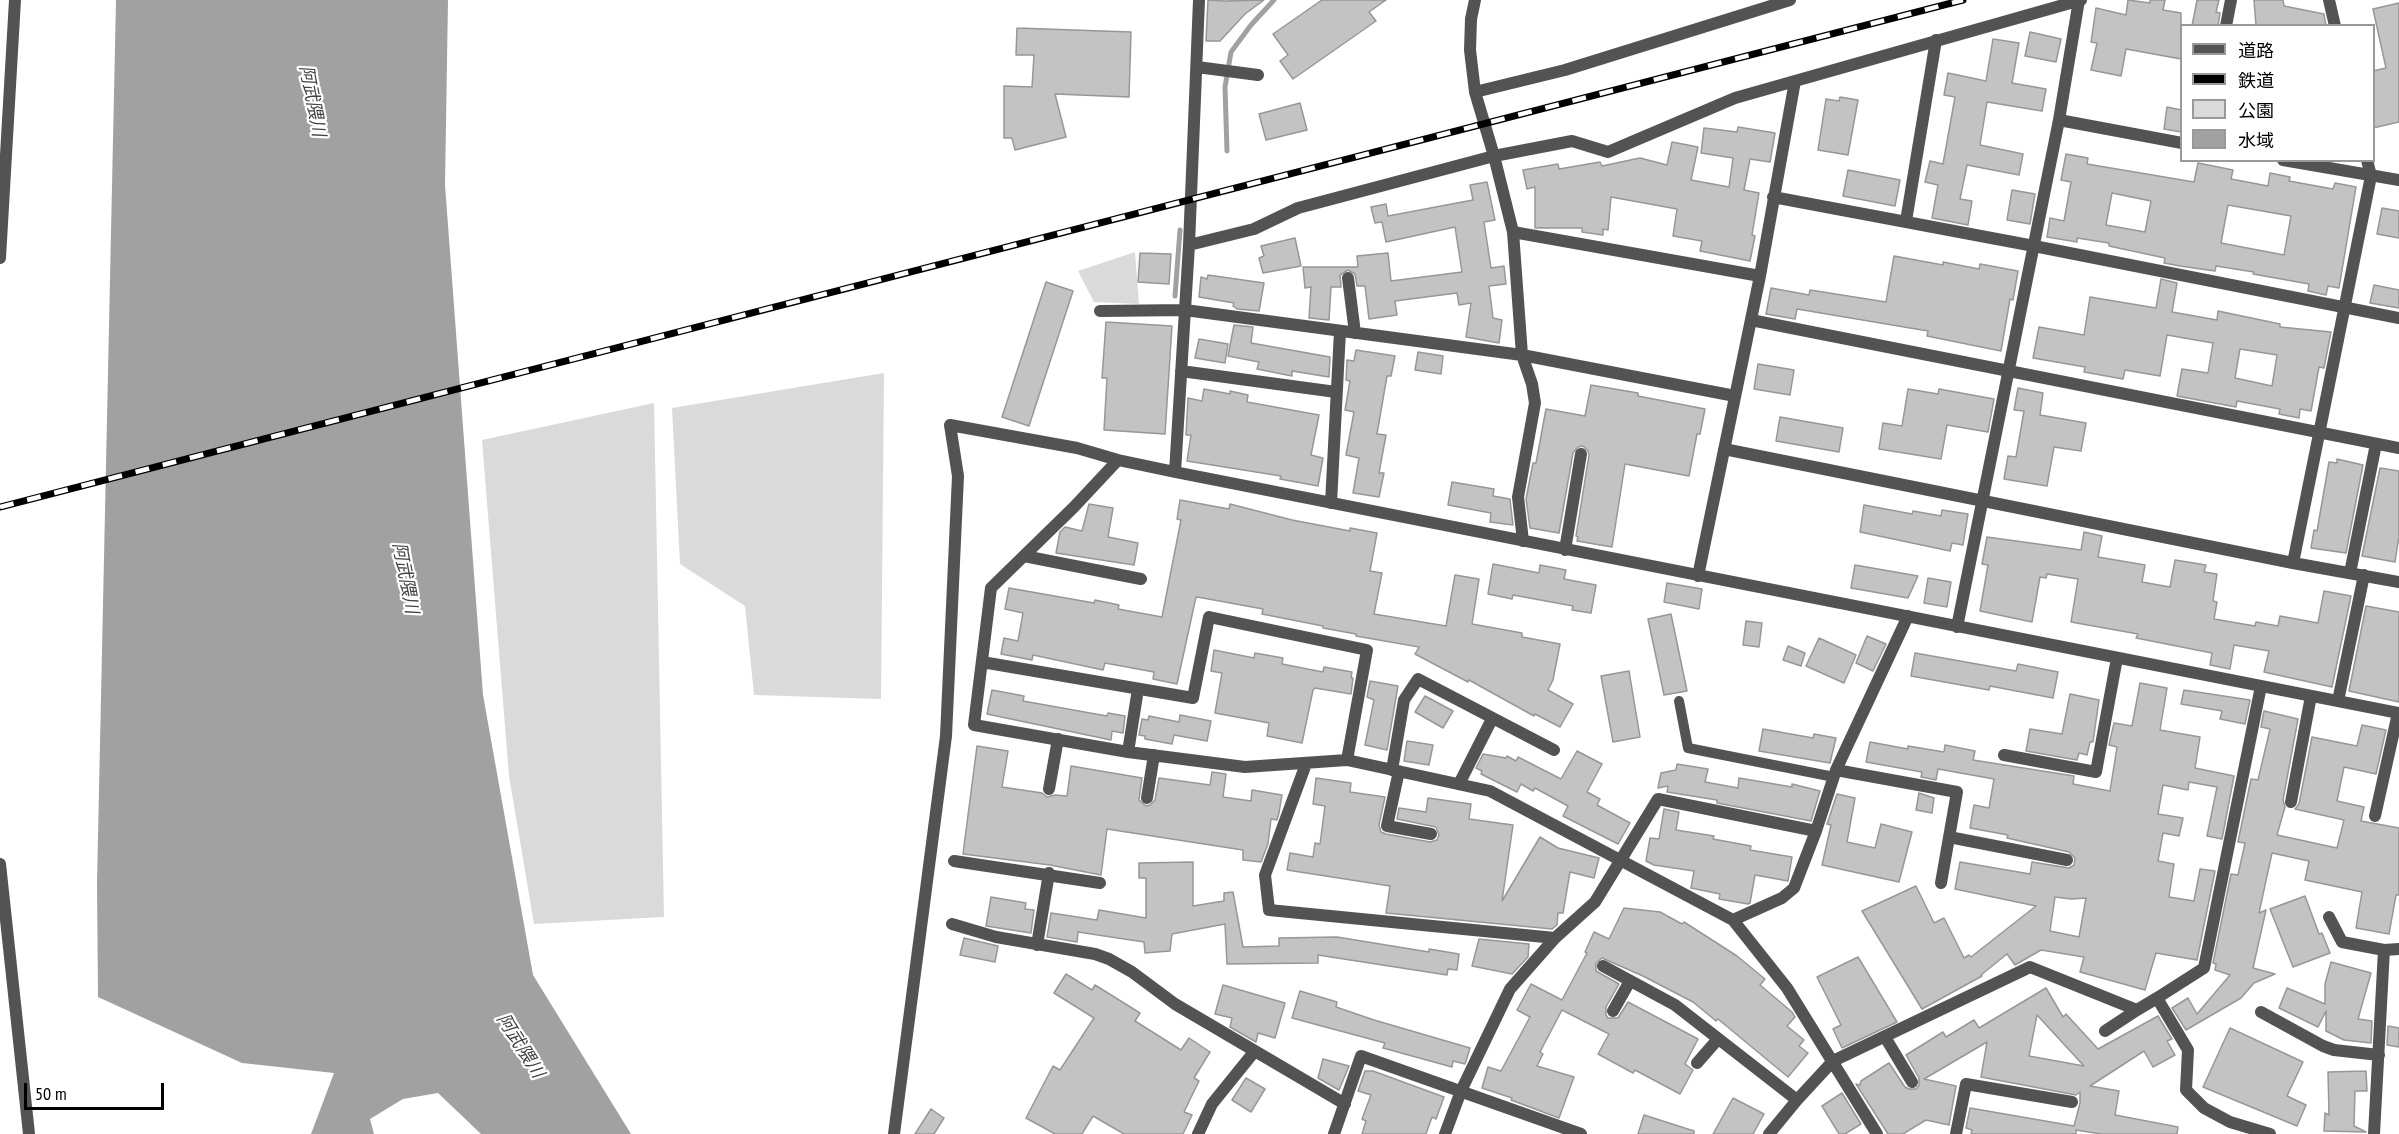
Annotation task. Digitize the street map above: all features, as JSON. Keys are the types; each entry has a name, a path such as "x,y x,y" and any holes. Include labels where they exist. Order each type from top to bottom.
{"street":[{"path":"0,258 15,0"},
{"path":"1175,472 1190,245 1199,0"},
{"path":"1475,0 1471,19 1470,50 1474,92 1494,156 1513,232 1522,355 1532,384 1535,403 1518,497 1523,541"},
{"path":"1474,92 1565,70 1790,0"},
{"path":"1190,245 1254,229 1298,208 1494,156 1572,141 1608,152 1735,98 2080,0 2059,120 1957,627"},
{"path":"2226,24 2231,0"},
{"path":"2329,0 2335,24"},
{"path":"1906,221 1936,40"},
{"path":"1197,67 1258,75"},
{"path":"1698,576 1760,276 1795,81"},
{"path":"2059,120 2180,143"},
{"path":"2294,162 2399,180"},
{"path":"2293,563 2371,176 2368,162"},
{"path":"1773,197 2399,318"},
{"path":"1513,232 1760,276"},
{"path":"1348,278 1355,333"},
{"path":"1100,311 1185,310 1522,355 1735,396"},
{"path":"1751,320 2399,448"},
{"path":"1331,503 1340,331"},
{"path":"1181,371 1336,392"},
{"path":"894,1134 946,736 958,476 950,425 1077,447 1118,460 1175,472 2398,713 2375,816"},
{"path":"2350,573 2376,444"},
{"path":"1724,448 2293,563 2399,582"},
{"path":"1565,549 1581,454"},
{"path":"1118,460 991,588 974,725 1128,752 1245,767 1347,760 1490,791 1622,859 1732,920 1786,988 1877,1134"},
{"path":"1024,556 1141,579"},
{"path":"2338,701 2364,575"},
{"path":"982,662 1193,698 1209,616 1367,650 1347,760"},
{"path":"1732,920 1782,898 1794,888 1835,773 1908,616"},
{"path":"2004,755 2096,772 2117,658"},
{"path":"1431,834 1387,826 1404,699 1418,679 1554,750"},
{"path":"2105,1031 2204,968 2261,686"},
{"path":"1128,752 1138,689"},
{"path":"2291,802 2311,696"},
{"path":"1459,784 1492,719"},
{"path":"1049,789 1058,739"},
{"path":"1147,798 1154,755"},
{"path":"1306,764 1265,875 1269,910 1555,938"},
{"path":"1835,773 1958,792 1941,884"},
{"path":"1445,1134 1461,1090 1510,989 1555,938 1595,902 1658,799 1816,831"},
{"path":"1949,837 2067,860"},
{"path":"954,861 1100,882"},
{"path":"0,864 29,1134"},
{"path":"1037,945 1049,873"},
{"path":"2329,917 2342,942 2384,950 2399,949"},
{"path":"952,924 996,937 1095,954 1109,959 1132,972 1175,1004 1345,1104"},
{"path":"2374,1134 2384,950"},
{"path":"1603,966 1675,1005 1797,1100"},
{"path":"1769,1134 1833,1061 2031,967 2137,1010"},
{"path":"1613,1011 1630,981"},
{"path":"2157,998 2188,1050 2186,1090 2204,1108 2230,1122 2270,1134"},
{"path":"2261,1012 2334,1050 2379,1054"},
{"path":"1885,1037 1912,1082"},
{"path":"1697,1063 1718,1039"},
{"path":"1198,1134 1212,1104 1254,1052"},
{"path":"1334,1134 1361,1056 1581,1134"},
{"path":"1956,1134 1966,1084 2072,1102"}],"lane":[{"path":"1679,702 1688,748 1835,773"}],"green space":[{"path":"1135,252 1139,304 1094,302 1078,271"},
{"path":"884,373 881,699 754,695 745,606 680,564 672,408"},
{"path":"654,403 664,917 534,924 509,776 482,440"}],"water":[{"name":"阿武隈川","path":"116,0 448,0 445,185 483,695 533,975 631,1134 481,1134 438,1093 403,1099 370,1119 374,1134 311,1134 334,1073 242,1063 98,997 97,883"}],"building":[{"path":"1208,0 1264,0 1245,14 1220,41 1206,41"},
{"path":"1322,0 1386,0 1369,12 1376,21 1293,79 1280,61 1288,55 1273,34"},
{"path":"2128,0 2150,3 2150,0 2165,0 2163,10 2181,13 2180,59 2126,49 2121,76 2091,70 2097,43 2091,42 2096,8 2126,15"},
{"path":"2197,0 2219,0 2216,12 2220,13 2218,24 2192,24"},
{"path":"2254,0 2283,0 2284,6 2324,14 2326,24 2256,24"},
{"path":"2399,3 2399,122 2375,128 2375,71 2386,68 2373,9"},
{"path":"1017,28 1131,32 1129,97 1055,94 1066,137 1015,150 1012,138 1004,138 1004,86 1032,87 1034,55 1016,55"},
{"path":"2030,32 2061,39 2056,62 2025,56"},
{"path":"1993,39 2019,43 2012,83 2046,89 2042,111 1987,102 1980,145 2023,154 2019,175 1967,165 1960,199 1972,201 1968,225 1932,218 1938,185 1925,182 1930,161 1943,164 1955,97 1944,95 1948,73 1986,81"},
{"path":"1840,97 1858,100 1848,155 1818,150 1826,99 1839,101"},
{"path":"1300,103 1307,130 1266,140 1259,114"},
{"path":"2167,107 2180,110 2180,132 2164,129"},
{"path":"1738,127 1775,133 1770,162 1750,159 1744,190 1759,193 1750,261 1700,251 1702,241 1673,236 1677,209 1611,197 1608,230 1603,229 1603,235 1582,232 1582,228 1535,228 1535,187 1527,189 1523,170 1558,164 1559,169 1600,162 1602,166 1640,158 1667,165 1672,142 1698,147 1691,180 1729,187 1733,158 1701,153 1704,128 1737,132"},
{"path":"2066,154 2088,158 2087,164 2194,182 2198,163 2233,170 2231,179 2268,186 2270,173 2290,177 2289,181 2333,189 2335,183 2356,187 2339,288 2328,286 2326,295 2308,291 2309,284 2253,274 2254,272 2216,266 2215,271 2180,266 2164,263 2165,258 2109,246 2109,243 2077,238 2077,242 2047,237 2050,218 2064,221 2071,182 2061,180","holes":["2112,193 2151,201 2145,232 2106,225","2228,205 2291,216 2284,255 2221,243"]},
{"path":"1848,170 1900,180 1895,206 1843,196"},
{"path":"1487,182 1495,220 1484,222 1491,268 1504,266 1506,284 1489,286 1493,318 1502,320 1499,343 1466,337 1471,303 1459,305 1457,293 1395,301 1397,315 1369,319 1365,286 1357,286 1355,274 1348,270 1340,275 1341,287 1331,287 1329,320 1309,318 1311,287 1305,288 1303,267 1358,267 1357,256 1388,253 1391,281 1462,272 1455,227 1386,242 1382,222 1375,223 1371,207 1386,204 1388,216 1473,200 1470,185"},
{"path":"2012,190 2035,194 2030,224 2007,220"},
{"path":"2382,208 2399,211 2399,238 2377,234"},
{"path":"1295,238 1301,266 1263,273 1259,258 1264,256 1261,246"},
{"path":"1140,253 1171,254 1169,284 1138,282"},
{"path":"1894,256 1943,265 1943,262 1979,269 1980,264 2018,271 2013,300 2010,299 2001,351 1927,336 1928,331 1797,309 1795,319 1766,314 1771,288 1809,295 1810,290 1886,302"},
{"path":"1208,275 1264,283 1259,311 1237,309 1233,306 1234,303 1199,297 1201,277 1207,279"},
{"path":"2161,279 2177,283 2172,312 2217,320 2218,311 2280,324 2280,327 2331,332 2324,368 2319,367 2311,411 2300,409 2299,418 2279,414 2280,409 2237,401 2236,407 2177,396 2182,369 2208,373 2213,343 2167,335 2160,376 2125,370 2123,379 2084,372 2085,367 2033,358 2039,327 2084,335 2090,297 2156,308","holes":["2240,349 2277,355 2272,386 2235,378"]},
{"path":"1046,282 1073,291 1029,426 1002,417"},
{"path":"2374,285 2399,290 2399,308 2370,303"},
{"path":"1106,322 1172,326 1165,434 1104,430 1107,378 1102,378"},
{"path":"1234,325 1253,327 1251,343 1330,357 1329,377 1292,371 1292,376 1257,369 1259,362 1228,356"},
{"path":"1199,339 1228,344 1225,363 1195,358"},
{"path":"1356,350 1395,356 1391,376 1387,376 1377,434 1386,435 1379,473 1384,473 1379,497 1353,493 1359,458 1346,455 1354,412 1345,410 1350,381 1346,380 1347,360 1354,361"},
{"path":"1418,352 1443,356 1441,374 1415,370"},
{"path":"1758,364 1794,370 1790,395 1754,389"},
{"path":"1591,385 1638,393 1638,396 1705,409 1700,434 1697,434 1689,476 1625,464 1612,547 1577,541 1589,455 1583,446 1578,447 1573,453 1559,533 1530,528 1526,499 1533,463 1536,463 1546,409 1585,416"},
{"path":"2018,388 2043,393 2040,415 2086,423 2081,451 2054,447 2047,486 2004,479 2008,456 2016,457 2024,411 2014,410"},
{"path":"1204,389 1248,395 1247,402 1319,415 1311,455 1323,458 1318,486 1280,479 1281,476 1187,461 1191,435 1186,435 1188,398 1202,401"},
{"path":"1908,389 1938,394 1939,389 1994,399 1988,432 1947,425 1941,459 1879,449 1883,423 1902,426"},
{"path":"1780,417 1843,428 1839,452 1776,441"},
{"path":"2337,459 2363,465 2346,553 2311,548 2314,530 2317,531 2329,462 2337,463"},
{"path":"2380,468 2399,471 2399,536 2395,562 2362,556"},
{"path":"1452,482 1494,489 1493,496 1510,499 1513,525 1490,522 1491,513 1448,505"},
{"path":"1180,500 1229,509 1230,504 1292,520 1350,531 1350,528 1377,533 1370,571 1382,573 1374,614 1446,626 1455,575 1479,579 1472,624 1522,633 1522,637 1560,644 1553,680 1548,690 1573,704 1560,727 1535,714 1534,716 1469,680 1468,682 1415,654 1419,647 1356,636 1356,634 1323,628 1323,626 1262,614 1263,609 1196,597 1177,684 1153,679 1154,672 1105,663 1103,670 1033,655 1032,660 1001,654 1004,638 1018,641 1023,613 1005,609 1009,588 1094,603 1095,600 1119,605 1118,609 1162,617 1181,520 1177,519"},
{"path":"1089,504 1113,508 1108,537 1138,543 1134,565 1056,553 1060,532 1065,527 1082,531"},
{"path":"1864,505 1912,514 1913,511 1941,516 1942,510 1968,514 1963,545 1952,543 1950,551 1860,532"},
{"path":"2084,532 2102,536 2098,557 2145,565 2142,582 2170,587 2175,560 2206,565 2204,572 2217,574 2213,601 2217,602 2214,619 2255,626 2256,622 2278,626 2280,616 2318,623 2324,591 2351,596 2332,687 2264,672 2269,651 2234,645 2230,669 2210,665 2212,653 2136,638 2138,634 2071,622 2078,579 2047,574 2046,578 2040,577 2032,622 1980,611 1988,565 1982,564 1987,537 2081,550"},
{"path":"1493,564 1539,573 1540,565 1566,570 1564,579 1596,585 1591,613 1572,610 1573,606 1513,595 1512,599 1488,594"},
{"path":"1855,565 1918,576 1908,598 1851,588"},
{"path":"1928,578 1951,582 1947,607 1924,603"},
{"path":"1667,583 1702,589 1699,609 1664,602"},
{"path":"2366,606 2399,612 2399,702 2349,691"},
{"path":"1671,614 1687,691 1664,695 1648,619"},
{"path":"1746,621 1762,623 1759,647 1743,645"},
{"path":"1867,636 1886,644 1873,671 1856,663"},
{"path":"1819,638 1856,655 1844,683 1806,666"},
{"path":"1788,646 1805,653 1801,666 1783,660"},
{"path":"1214,650 1254,658 1255,653 1283,658 1282,664 1323,672 1324,667 1352,672 1351,694 1315,688 1313,690 1302,743 1267,736 1269,723 1215,713 1222,673 1211,671"},
{"path":"1915,653 2016,671 2018,664 2058,672 2053,698 1990,686 1989,690 1911,676"},
{"path":"1629,671 1640,737 1613,742 1601,676"},
{"path":"1370,681 1398,686 1387,750 1365,745 1374,700 1367,697"},
{"path":"2140,683 2167,688 2160,730 2200,737 2195,768 2234,776 2222,839 2207,836 2217,787 2189,782 2188,790 2163,785 2158,814 2183,818 2179,836 2163,833 2158,861 2174,864 2169,897 2194,901 2200,869 2215,871 2197,960 2156,953 2145,990 2080,972 2084,957 2041,950 2015,965 2007,954 1982,976 1922,1009 1862,911 1916,886 1934,923 1944,918 1964,958 1969,955 1971,957 2036,906 1955,889 1960,862 2030,874 2032,862 2069,868 2074,865 2075,858 2069,852 2007,838 2008,835 1970,828 1974,805 1989,808 1994,779 1938,769 1936,780 1921,777 1922,772 1866,762 1870,742 1908,749 1908,746 1944,752 1945,745 1975,751 1973,760 2074,776 2073,784 2110,791 2117,747 2109,745 2114,723 2132,726","holes":["2055,897 2086,898 2079,937 2050,931"]},
{"path":"992,690 1024,696 1023,701 1107,716 1108,713 1125,716 1123,733 1112,731 1111,740 987,714"},
{"path":"2184,690 2250,700 2245,724 2220,719 2222,711 2181,704"},
{"path":"2070,694 2099,700 2093,742 2090,742 2087,755 2079,753 2077,760 2026,751 2030,729 2062,734"},
{"path":"1425,696 1453,711 1443,728 1415,712"},
{"path":"2264,711 2298,719 2283,800 2285,807 2277,835 2337,848 2344,820 2295,809 2299,804 2312,737 2357,746 2362,725 2386,730 2376,774 2344,767 2337,801 2364,807 2361,821 2399,828 2399,895 2396,895 2389,934 2356,928 2362,892 2305,880 2309,861 2272,853 2259,913 2266,910 2253,968 2275,974 2254,983 2241,998 2186,1030 2172,1008 2188,998 2197,1014 2230,975 2215,970 2216,964 2213,963 2231,874 2238,875 2245,843 2238,842 2251,779 2258,780 2270,729 2261,727"},
{"path":"1180,715 1211,721 1207,741 1174,735 1172,744 1145,739 1145,736 1139,735 1142,719 1148,720 1149,716 1179,722"},
{"path":"1763,729 1813,738 1814,734 1836,738 1830,763 1759,751"},
{"path":"1407,741 1433,745 1429,765 1404,761"},
{"path":"977,746 1008,751 1002,787 1042,793 1047,797 1067,796 1071,766 1142,778 1139,800 1146,806 1155,800 1159,778 1210,785 1212,772 1226,774 1223,797 1251,801 1252,790 1282,795 1279,813 1277,820 1271,819 1268,844 1261,862 1243,860 1243,850 1107,829 1101,875 1050,865 963,854"},
{"path":"1577,751 1602,764 1587,792 1600,799 1597,805 1630,823 1618,844 1563,816 1568,806 1535,788 1533,791 1521,784 1517,792 1481,774 1482,771 1476,768 1483,754 1506,758 1507,756 1516,761 1518,757 1561,779"},
{"path":"1677,764 1708,769 1705,782 1738,788 1739,778 1792,787 1792,784 1820,791 1811,821 1717,803 1717,800 1667,792 1668,786 1658,788 1661,773 1676,770"},
{"path":"1316,778 1351,783 1350,792 1385,797 1379,825 1381,832 1386,834 1430,842 1437,840 1439,835 1436,827 1397,819 1399,808 1426,812 1428,798 1471,804 1469,819 1513,825 1502,901 1540,837 1558,848 1599,858 1594,878 1570,872 1563,913 1558,913 1557,925 1552,929 1386,913 1390,886 1287,870 1290,853 1313,857 1315,843 1320,844 1325,806 1313,804"},
{"path":"1919,793 1934,798 1932,813 1916,810"},
{"path":"1837,794 1855,798 1847,842 1875,848 1881,824 1912,832 1899,882 1822,865 1831,825 1827,824"},
{"path":"1664,809 1679,812 1676,830 1714,836 1713,839 1751,846 1750,850 1792,857 1788,881 1755,875 1748,904 1719,899 1720,894 1691,888 1694,871 1654,865 1646,861 1650,838 1659,839"},
{"path":"1193,862 1193,906 1224,901 1224,893 1233,892 1243,947 1279,946 1279,938 1337,937 1429,952 1429,949 1459,954 1457,970 1448,969 1447,975 1318,955 1318,963 1227,964 1225,924 1172,934 1170,951 1145,953 1144,942 1078,932 1077,942 1047,937 1051,913 1097,920 1099,910 1146,918 1146,878 1139,878 1139,863"},
{"path":"2305,896 2319,934 2322,933 2330,953 2293,967 2270,909"},
{"path":"991,897 1026,903 1025,909 1034,910 1031,933 986,926"},
{"path":"1624,908 1660,912 1682,924 1684,922 1737,956 1765,979 1760,985 1792,1012 1795,1017 1787,1026 1804,1040 1799,1046 1808,1053 1788,1077 1718,1019 1716,1021 1693,1002 1602,958 1596,963 1596,971 1619,984 1606,1007 1608,1018 1618,1018 1628,1002 1698,1039 1685,1064 1693,1070 1680,1094 1635,1070 1633,1073 1598,1054 1609,1034 1562,1010 1540,1052 1543,1054 1537,1066 1574,1077 1559,1118 1482,1088 1488,1067 1501,1071 1530,1017 1517,1010 1531,984 1562,1000 1587,953 1585,952 1594,932 1609,939"},
{"path":"964,938 998,946 995,962 960,955"},
{"path":"1479,939 1529,944 1528,957 1512,974 1472,966"},
{"path":"1858,957 1897,1022 1842,1048 1833,1029 1841,1025 1817,977"},
{"path":"2331,962 2371,973 2358,1019 2372,1021 2371,1043 2344,1040 2326,1031 2326,1011 2318,1027 2279,1008 2287,988 2325,1004 2325,984"},
{"path":"1066,974 1092,990 1095,985 1140,1013 1135,1021 1181,1050 1189,1038 1210,1052 1194,1078 1199,1081 1184,1112 1192,1115 1183,1134 1124,1134 1093,1116 1082,1134 1055,1134 1026,1118 1053,1066 1060,1070 1094,1018 1054,993"},
{"path":"1223,985 1285,1003 1275,1038 1258,1033 1256,1042 1230,1027 1232,1018 1215,1014"},
{"path":"2046,988 2063,1017 2066,1014 2098,1049 2158,1016 2172,1039 2167,1041 2175,1055 2153,1067 2144,1051 2090,1086 2119,1091 2115,1115 2178,1127 2177,1134 2101,1134 2076,1130 2076,1134 1971,1134 1972,1130 1966,1128 1970,1108 2074,1126 2080,1103 2080,1092 2076,1095 1981,1077 1987,1042 1924,1079 1956,1086 1949,1125 1926,1120 1903,1134 1888,1134 1856,1084 1860,1085 1861,1081 1889,1063 1905,1087 1916,1089 1919,1085 1919,1078 1906,1055 1943,1032 1946,1037 1974,1020 1979,1028","holes":["2037,1015 2084,1066 2029,1056"]},
{"path":"1300,991 1337,1002 1336,1007 1374,1020 1470,1048 1465,1064 1453,1061 1452,1067 1383,1048 1385,1043 1292,1018"},
{"path":"2388,1026 2399,1028 2399,1047 2387,1045"},
{"path":"2230,1028 2303,1062 2287,1096 2306,1105 2297,1126 2203,1087"},
{"path":"1323,1059 1349,1066 1339,1090 1318,1078"},
{"path":"1365,1071 1373,1071 1444,1097 1436,1119 1432,1117 1426,1134 1362,1134 1366,1121 1362,1119 1371,1095 1358,1091"},
{"path":"2366,1071 2367,1091 2355,1091 2354,1126 2366,1132 2324,1131 2325,1113 2329,1115 2328,1072"},
{"path":"1246,1078 1265,1089 1251,1112 1232,1100"},
{"path":"1842,1093 1861,1124 1845,1134 1839,1134 1822,1106"},
{"path":"1733,1098 1764,1114 1753,1134 1713,1134"},
{"path":"931,1109 944,1118 934,1134 915,1134"},
{"path":"1644,1115 1694,1131 1694,1134 1638,1134"}],"waterway":[{"path":"1227,151 1225,87 1231,52 1274,0"},
{"path":"1175,296 1180,230"}],"railway":[{"path":"0,507 1963,0"}]}
